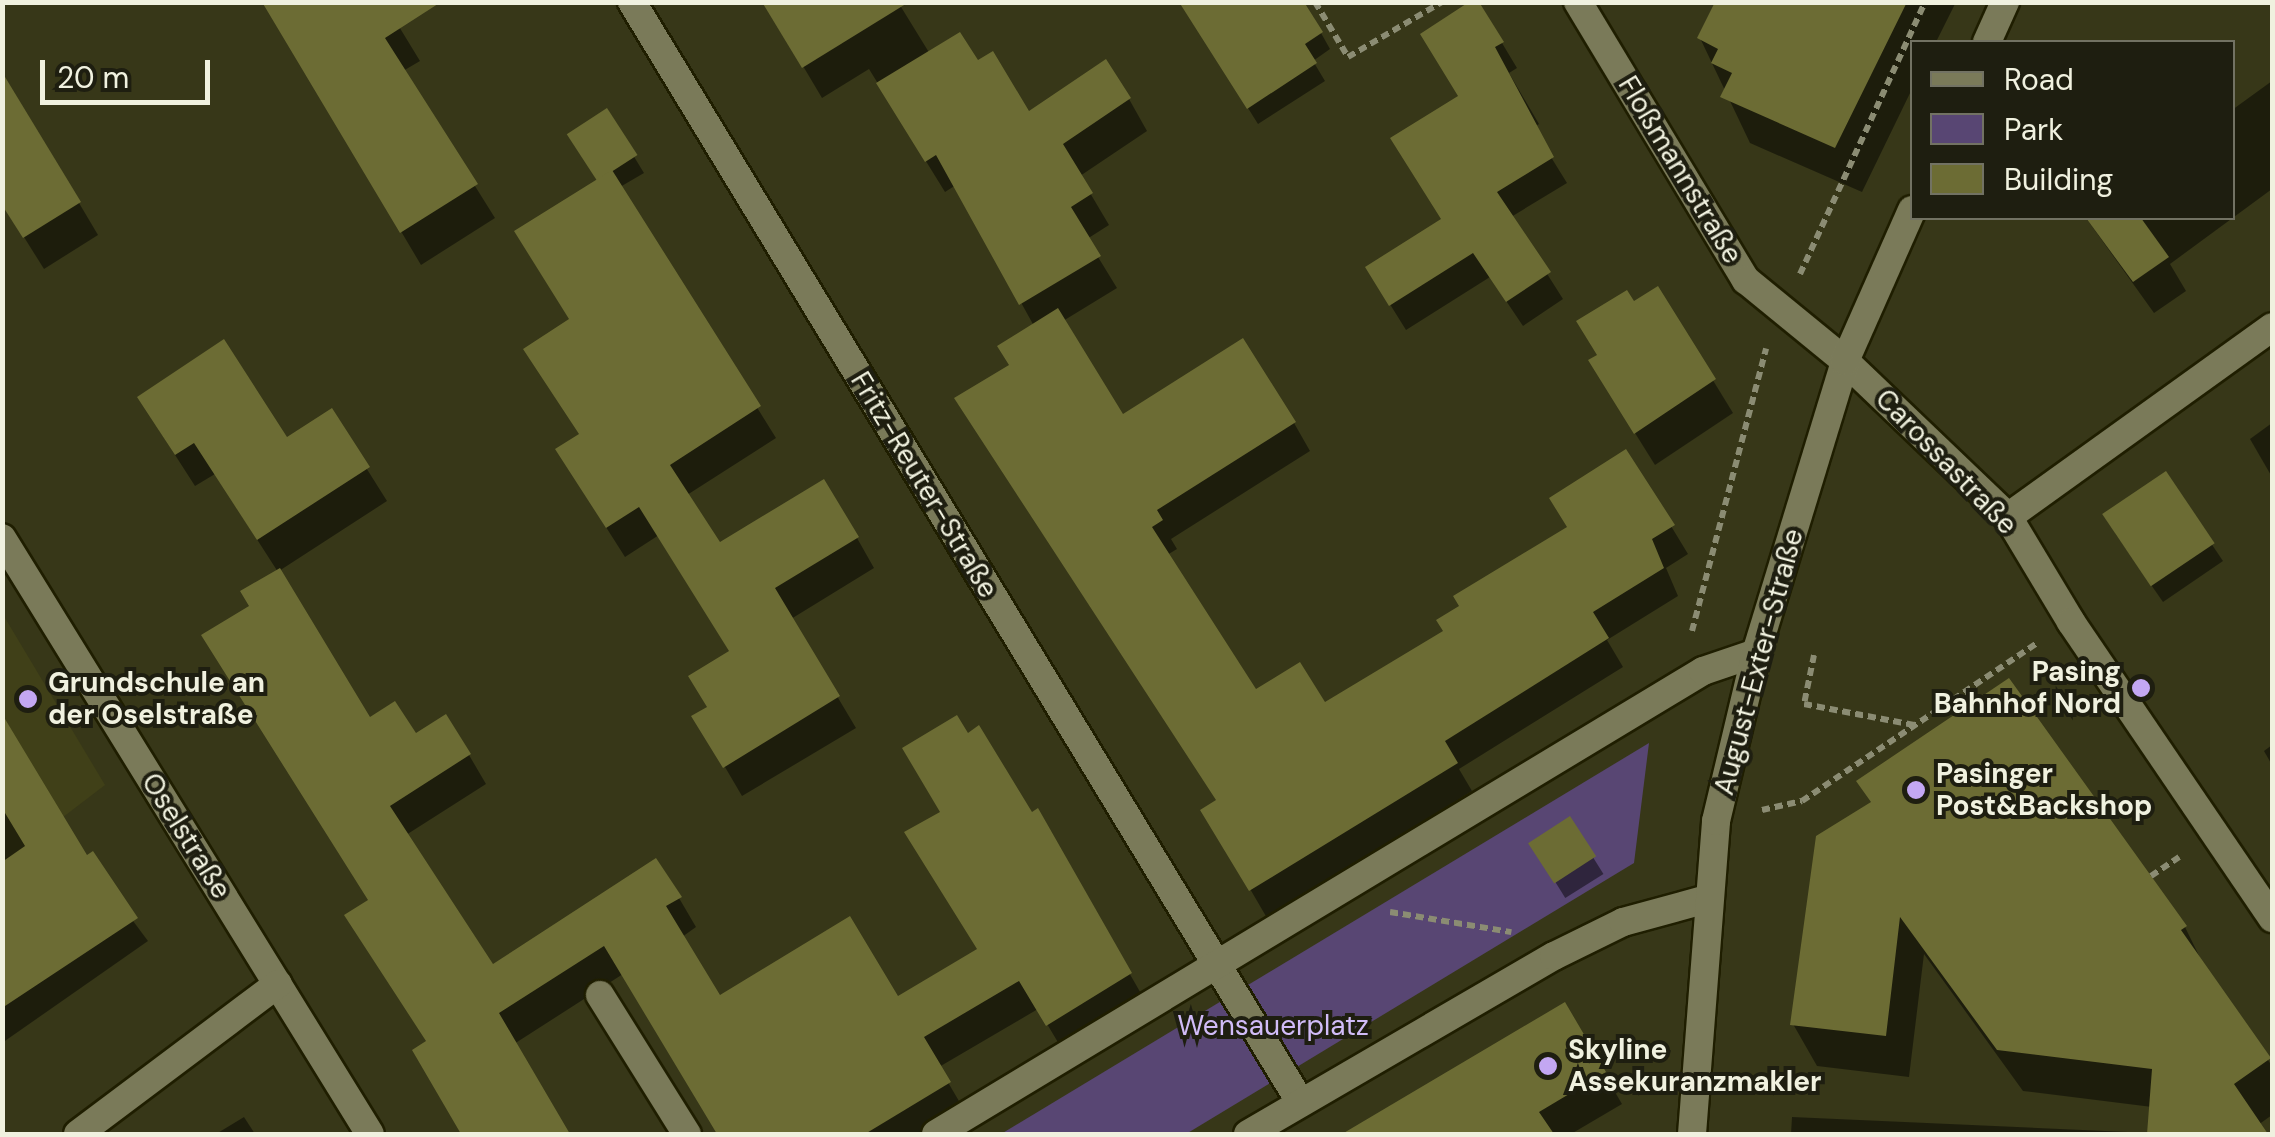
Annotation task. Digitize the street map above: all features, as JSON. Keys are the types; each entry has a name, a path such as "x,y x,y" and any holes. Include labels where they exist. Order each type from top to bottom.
{"street":[{"name":"Fritz-Reuter-Straße","path":"632,2 1216,967"},
{"name":"Floßmannstraße","path":"1578,2 1746,280 1845,361"},
{"path":"1988,40 2005,2"},
{"name":"August-Exter-Straße","path":"1692,1134 1707,899 1716,821 1756,653 1845,361 1910,215"},
{"path":"2008,516 2272,327"},
{"name":"Carossastraße","path":"1845,361 2008,516 2070,622 2272,918"},
{"name":"Oselstraße","path":"2,538 370,1134"},
{"path":"936,1134 1703,671 1756,653"},
{"path":"1248,1134 1554,956 1622,922 1707,899"},
{"path":"1216,967 1301,1103"},
{"path":"78,1134 278,984"},
{"path":"600,996 687,1134"}],"path":[{"path":"1315,2 1348,57 1442,2"},
{"path":"1716,821 1802,801 2070,622"},
{"path":"1814,654 1804,704 1915,725"},
{"path":"2151,876 2183,854"},
{"path":"1345,889 1376,909 1522,934 1554,956"}],"shaded area":[{"name":"Grundschule an der Oselstraße","path":"2,613 105,785 3,863 2,863"}],"green space":[{"name":"Wensauerplatz","path":"1649,743 1634,863 1186,1134 1001,1134"}],"building":[{"path":"262,2 441,2 385,38 478,184 400,233"},
{"path":"762,2 909,2 802,68"},
{"path":"1179,2 1304,2 1323,32 1305,44 1317,63 1247,109"},
{"path":"1469,2 1479,2 1504,42 1495,47 1554,157 1497,192 1551,272 1506,302 1473,253 1389,306 1365,267 1441,219 1390,138 1458,96 1420,34"},
{"path":"1715,2 1907,2 1835,148 1720,97 1732,73 1711,63 1718,49 1697,38"},
{"path":"960,32 978,60 993,51 1029,111 1106,59 1131,98 1063,144 1093,193 1071,207 1101,256 1019,305 936,155 925,162 876,83"},
{"path":"2,72 81,202 23,238 2,205"},
{"path":"607,108 637,155 597,181 567,134"},
{"path":"612,170 761,406 670,465 720,542 824,479 859,537 775,588 840,696 723,768 691,716 707,707 688,676 729,651 639,507 606,528 555,449 579,434 523,349 569,319 514,231"},
{"path":"2087,220 2142,220 2169,257 2133,282"},
{"path":"1658,286 1716,379 1634,434 1588,360 1597,355 1576,321 1627,290 1634,301"},
{"path":"1058,308 1123,414 1243,338 1296,422 1157,510 1163,520 1152,527 1256,689 1300,662 1325,702 1443,631 1436,620 1459,606 1453,596 1567,527 1549,498 1626,449 1675,525 1652,539 1664,568 1593,612 1609,638 1445,741 1458,763 1249,891 1200,810 1216,800 954,398 1009,365 997,346"},
{"path":"224,339 287,437 332,408 370,467 257,540 194,443 175,455 137,397"},
{"path":"2166,471 2215,543 2151,586 2102,514"},
{"path":"280,568 370,717 395,701 416,733 446,714 471,754 390,806 493,964 656,858 682,897 666,906 720,995 850,916 898,996 977,949 904,832 940,812 902,748 957,715 968,733 979,725 1032,812 1038,808 1132,973 1046,1026 1019,981 924,1037 951,1082 865,1134 717,1134 604,946 499,1013 570,1134 461,1134 412,1050 426,1041 344,915 368,900 201,635 249,606 240,591"},
{"path":"2009,678 2187,926 2181,930 2271,1058 2234,1084 2268,1134 2147,1134 2152,1069 1997,1050 1900,917 1886,1036 1790,1025 1816,836 1871,802 1856,781"},
{"path":"2,714 87,855 93,851 138,918 2,1008 2,862 25,846 2,808"},
{"path":"1570,816 1596,856 1554,883 1528,843"},
{"path":"1565,1002 1606,1072 1539,1112 1554,1134 1342,1134"}],"place":[{"name":"Pasing Bahnhof Nord","path":"2141,688"},
{"name":"Grundschule an der Oselstraße","path":"28,699"},
{"name":"Pasinger Post&Backshop","path":"1916,790"},
{"name":"Skyline Assekuranzmakler","path":"1548,1066"}]}
